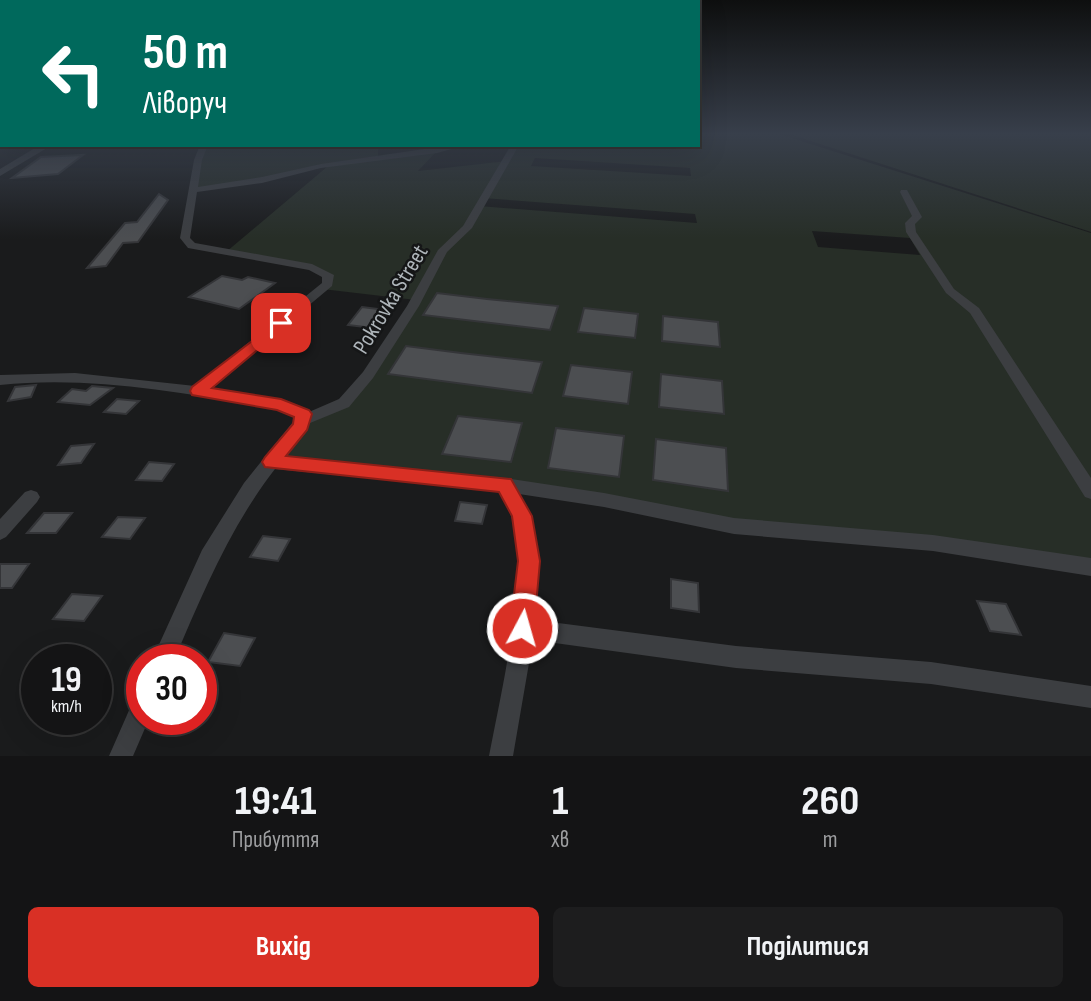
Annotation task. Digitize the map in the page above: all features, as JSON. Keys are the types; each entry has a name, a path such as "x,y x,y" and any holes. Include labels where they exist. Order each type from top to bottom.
{"street":[{"path":"197,168 184,238 192,246 312,267 328,275 328,284 198,391"},
{"path":"193,190 262,180 311,168"},
{"name":"Pokrovka Street","path":"304,419 344,403 368,375 413,306 443,250 467,228 502,168"},
{"path":"904,192 917,217 910,223 911,232 950,291 975,311 1091,492"},
{"path":"0,380 37,375 71,376 281,404 303,414 304,419 250,488 209,556 170,644"},
{"path":"271,462 505,485 604,500 734,526 933,543 1091,567"},
{"path":"501,756 522,628 529,561 522,516 505,485"},
{"path":"0,532 31,497"},
{"path":"522,628 736,657 932,673 1091,697"},
{"path":"121,756 130,735"}],"shaded area":[{"path":"198,168 317,168 262,180 193,190"},
{"path":"325,168 421,168 418,171 442,168 567,168 691,176 690,168 887,168 1091,233 1091,567 734,526 604,500 271,462 305,419 344,403 416,300 322,289 328,275 312,267 226,252","holes":["483,198 695,214 697,223 479,206","812,231 910,238 920,255 818,247"]},
{"path":"895,168 1091,168 1091,232"}],"building":[{"path":"25,168 66,168 58,174 12,178"},
{"path":"159,194 168,200 138,242 123,243 106,266 87,268 125,223 137,222"},
{"path":"222,276 242,280 248,277 275,283 239,309 189,297"},
{"path":"437,293 558,306 550,330 423,315"},
{"path":"362,307 386,310 373,328 348,325"},
{"path":"584,308 638,314 635,338 578,332"},
{"path":"663,316 718,322 720,347 662,341"},
{"path":"406,346 542,362 532,393 388,374"},
{"path":"571,365 632,372 628,404 563,396"},
{"path":"661,374 722,381 724,414 659,407"},
{"path":"36,385 31,397 8,401 15,387"},
{"path":"92,386 113,388 90,405 58,402 72,389 86,391"},
{"path":"117,399 139,401 126,414 104,412"},
{"path":"458,416 522,423 511,462 442,454"},
{"path":"556,428 624,436 619,477 548,468"},
{"path":"656,439 726,448 728,491 653,480"},
{"path":"94,444 81,463 58,465 71,446"},
{"path":"149,462 174,464 162,481 136,480"},
{"path":"460,502 487,505 482,524 455,521"},
{"path":"44,513 72,513 56,533 27,533"},
{"path":"118,517 145,518 130,539 102,537"},
{"path":"263,536 290,539 278,561 250,557"},
{"path":"0,564 29,564 12,588 0,588"},
{"path":"671,579 698,583 699,612 671,608"},
{"path":"72,594 102,596 84,621 53,619"},
{"path":"977,601 1006,604 1021,635 990,631"},
{"path":"224,633 255,638 240,666 217,663 217,646"}],"route":[{"path":"281,323 198,391 281,404 303,414 301,426 271,462 505,485 522,516 529,561 522,628"}]}
